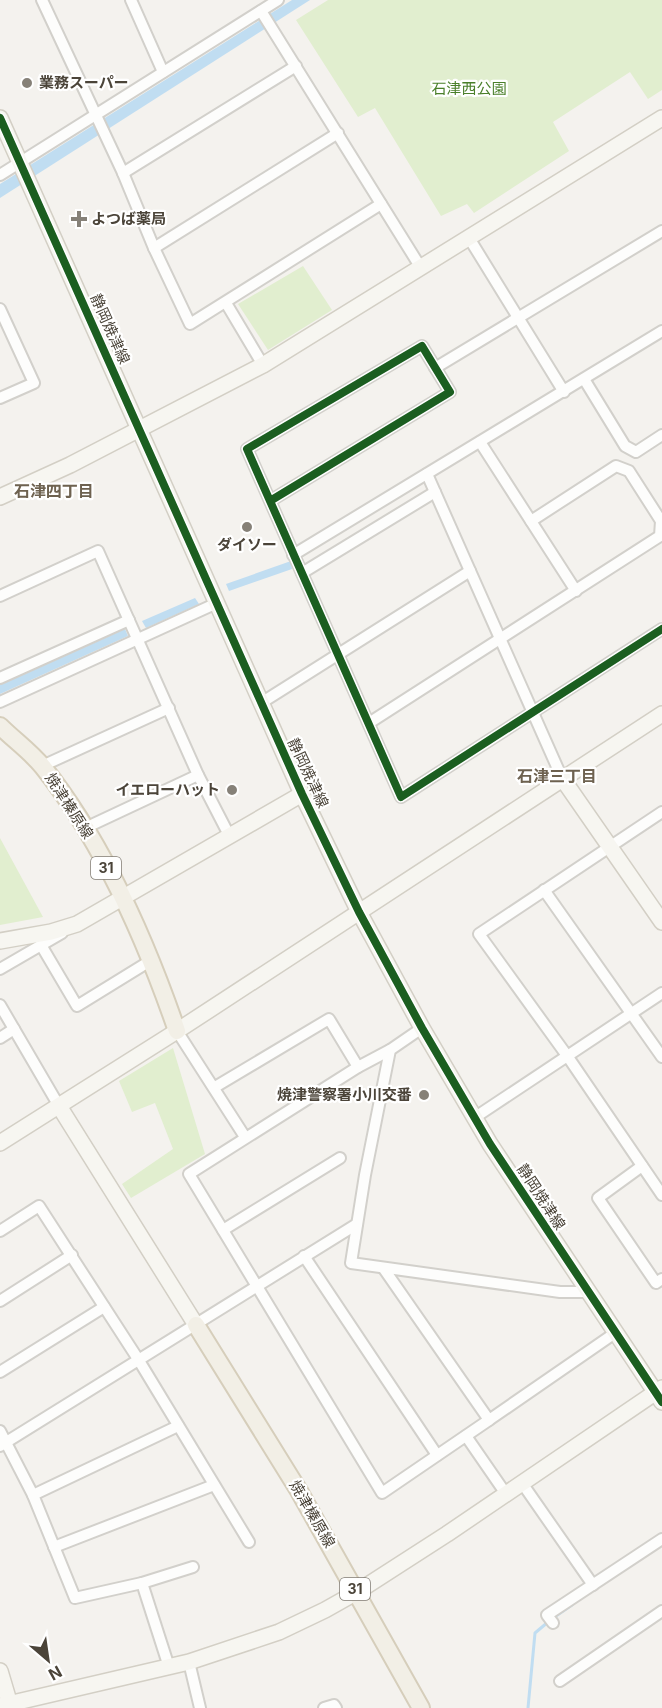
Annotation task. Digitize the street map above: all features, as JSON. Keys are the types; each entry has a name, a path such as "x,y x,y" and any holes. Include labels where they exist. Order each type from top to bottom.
{"main road":[{"name":"焼津榛原線","path":"0,726 42,766 85,828 123,898 177,1031"},
{"name":"焼津榛原線","path":"196,1325 299,1491 421,1708"}],"street":[{"path":"42,0 190,324 381,204"},
{"path":"0,175 21,165 163,72 262,13 278,0"},
{"path":"133,1 163,72"},
{"path":"262,13 421,268"},
{"path":"123,173 296,66"},
{"name":"静岡焼津線","path":"0,118 302,794 359,912 474,1118 587,1292 660,1394"},
{"path":"0,497 70,465 263,365 662,118"},
{"path":"154,248 338,133"},
{"path":"435,368 662,231"},
{"path":"470,238 564,392"},
{"path":"226,303 263,365"},
{"path":"0,309 33,383 0,398"},
{"path":"293,555 662,331"},
{"path":"270,501 450,392 422,346 247,449 293,555 401,797 662,628"},
{"path":"584,379 625,446 636,452 662,435"},
{"path":"480,442 576,591"},
{"path":"369,723 660,536 661,521 629,471 616,466 531,521"},
{"path":"427,474 562,778 610,845 657,902 662,922"},
{"path":"302,573 435,492"},
{"path":"0,596 98,551 198,775 229,836"},
{"path":"261,703 470,571"},
{"path":"0,702 217,603"},
{"path":"0,678 129,620"},
{"path":"42,766 169,708"},
{"path":"0,1143 177,1031 662,714"},
{"path":"85,828 198,775"},
{"path":"0,969 302,794"},
{"path":"662,812 479,934 568,1057 662,1195"},
{"path":"544,890 662,1057"},
{"path":"0,941 51,932 77,924"},
{"path":"41,945 77,1006 150,962"},
{"path":"474,1118 662,993"},
{"path":"0,1005 59,1106 196,1325"},
{"path":"215,1087 330,1019 358,1067"},
{"path":"422,1028 189,1174 382,1493 615,1333"},
{"path":"0,1038 14,1029"},
{"path":"177,1031 245,1137"},
{"path":"390,1050 351,1263 560,1292 587,1292"},
{"path":"222,1230 340,1158"},
{"path":"642,1166 598,1198 656,1283 662,1279"},
{"path":"0,1231 39,1206 138,1359 249,1542"},
{"path":"3,1444 357,1224"},
{"path":"0,1301 72,1256"},
{"path":"304,1256 437,1455"},
{"path":"384,1269 489,1420"},
{"path":"0,1372 104,1307"},
{"path":"0,1671 9,1707 189,1662 279,1632 357,1592 660,1394"},
{"path":"33,1495 178,1426"},
{"path":"0,1431 3,1444 33,1495 75,1598 142,1583 193,1567"},
{"path":"466,1436 506,1494"},
{"path":"522,1483 593,1585"},
{"path":"54,1547 214,1485"},
{"path":"551,1620 548,1615 661,1542"},
{"path":"142,1583 169,1667"},
{"path":"560,1681 662,1611"},
{"path":"189,1662 200,1708"},
{"path":"324,1708 334,1705 336,1708"}],"green space":[{"name":"石津西公園","path":"328,0 662,0 662,90 648,99 630,72 553,122 569,151 474,213 467,204 441,216 375,108 358,117 296,20"},
{"path":"303,266 332,310 268,350 238,304"},
{"path":"0,838 43,917 0,925"},
{"path":"173,1048 205,1154 131,1198 122,1184 173,1149 155,1103 132,1112 119,1081"}],"water":[{"path":"292,0 310,0 0,198 0,184"},
{"path":"291,561 292,569 229,591 226,584"},
{"path":"195,598 199,604 146,628 142,621"},
{"path":"125,629 128,636 0,694 0,685"}],"waterway":[{"path":"553,1618 572,1605"},
{"path":"528,1708 535,1633 548,1622"}],"cycle path":[{"path":"0,118 302,794 359,912 422,1028 490,1144 662,1402"},
{"path":"270,501 450,392 422,346 247,449 401,797 662,629"}],"place":[{"name":"業務スーパー","path":"27,83"},
{"name":"よつば薬局","path":"79,219"},
{"name":"ダイソー","path":"247,527"},
{"name":"イエローハット","path":"232,790"},
{"name":"焼津警察署小川交番","path":"424,1095"}],"district":[{"name":"石津四丁目","path":"54,491"},
{"name":"石津三丁目","path":"557,776"}]}
